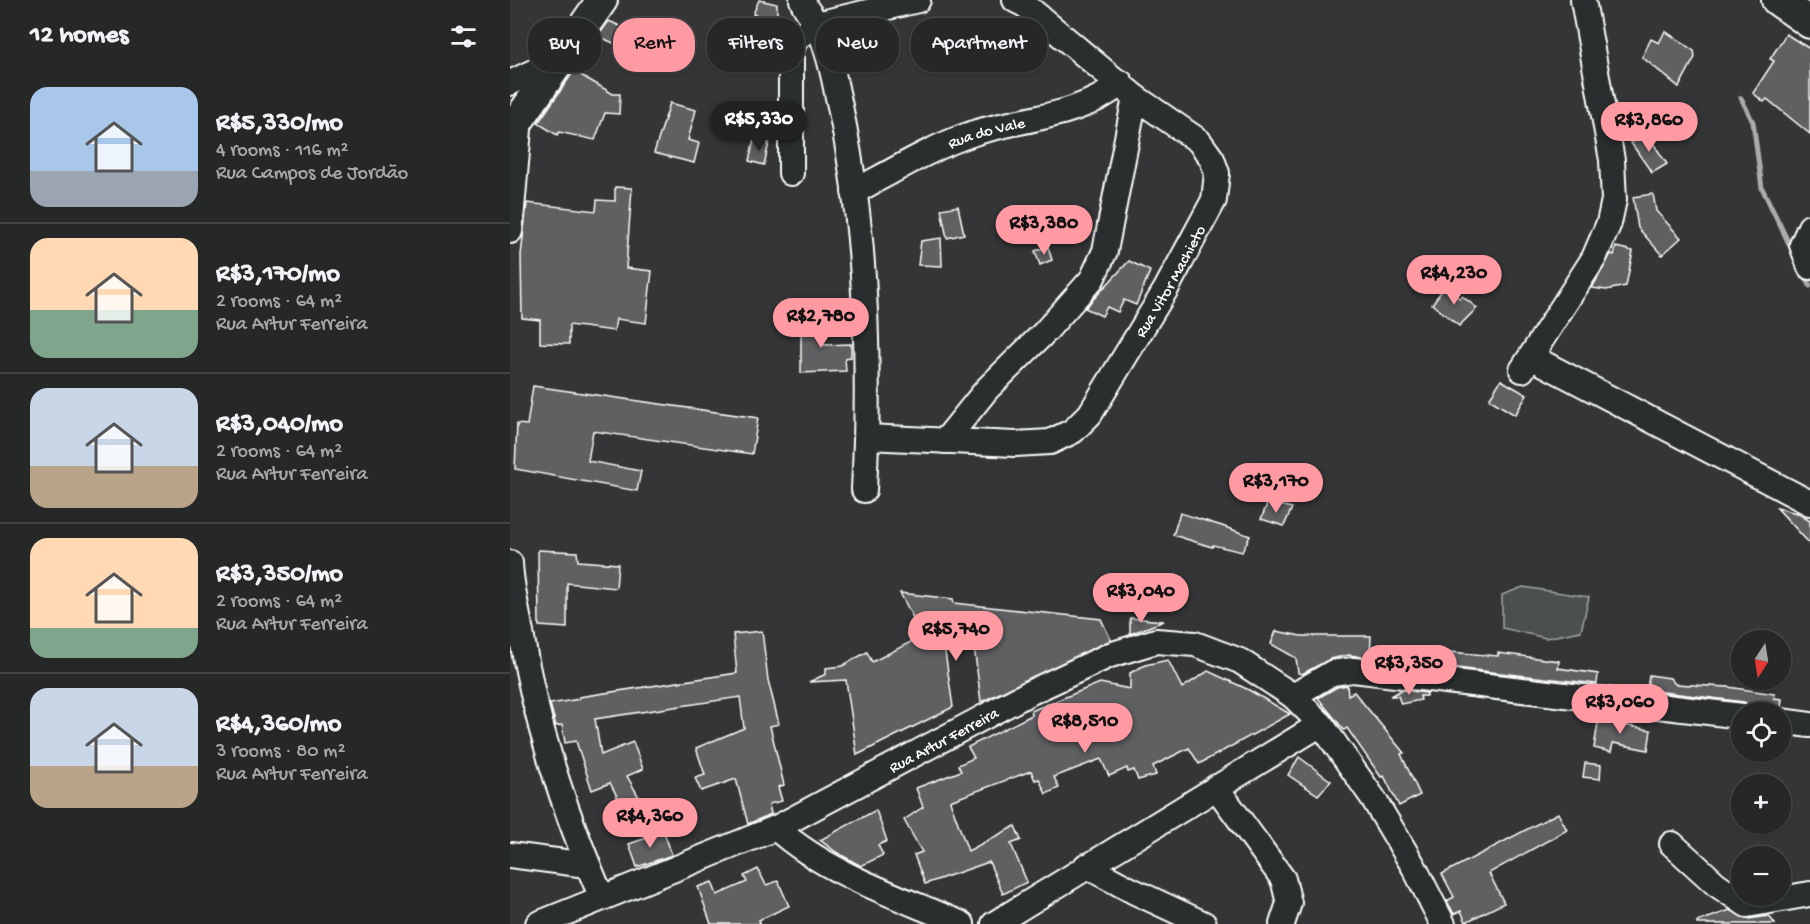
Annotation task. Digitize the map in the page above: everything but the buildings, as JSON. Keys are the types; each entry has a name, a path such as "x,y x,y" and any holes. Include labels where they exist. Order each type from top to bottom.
{"main road":[{"path":"590,18 602,0"},
{"path":"1777,0 1810,23"},
{"path":"515,120 551,72"}],"street":[{"path":"802,0 816,22"},
{"path":"842,18 918,0"},
{"name":"Rua Vitor Machieto","path":"867,437 945,441 1050,442 1073,431 1090,414 1193,240 1214,200 1217,173 1212,159 1199,141 1128,90 1025,5 1015,0"},
{"path":"1583,0 1612,160 1614,200 1609,223 1594,258 1527,364 1810,503"},
{"path":"791,173 791,50 796,38 816,25"},
{"path":"510,83 533,72"},
{"path":"831,72 854,192 864,278 867,437 864,490"},
{"path":"945,441 987,389 1044,333 1092,279 1105,251 1128,90"},
{"name":"Rua do Vale","path":"854,192 942,146 974,133 1128,90"},
{"path":"510,231 515,120"},
{"path":"1810,227 1802,245 1810,267"},
{"path":"510,563 539,727 555,782 602,898"},
{"name":"Rua Artur Ferreira","path":"538,924 776,828 1031,692 1110,655 1156,641 1195,644 1240,661 1293,696 1321,724 1373,798 1414,867 1443,924"},
{"path":"1293,696 1332,673 1353,670 1731,715"},
{"path":"994,924 1321,724"},
{"path":"1791,724 1808,728"},
{"path":"1216,787 1283,879 1289,903 1282,924"},
{"path":"776,828 808,852 855,878 962,924"},
{"path":"1672,844 1749,914 1810,894"},
{"path":"510,855 587,865"},
{"path":"1086,866 1204,924"}],"shaded area":[{"path":"1523,587 1589,597 1581,631 1546,638 1502,628 1502,595"}],"waterway":[{"path":"1741,98 1753,122 1762,188 1794,254"},
{"path":"1804,273 1810,286"}]}
